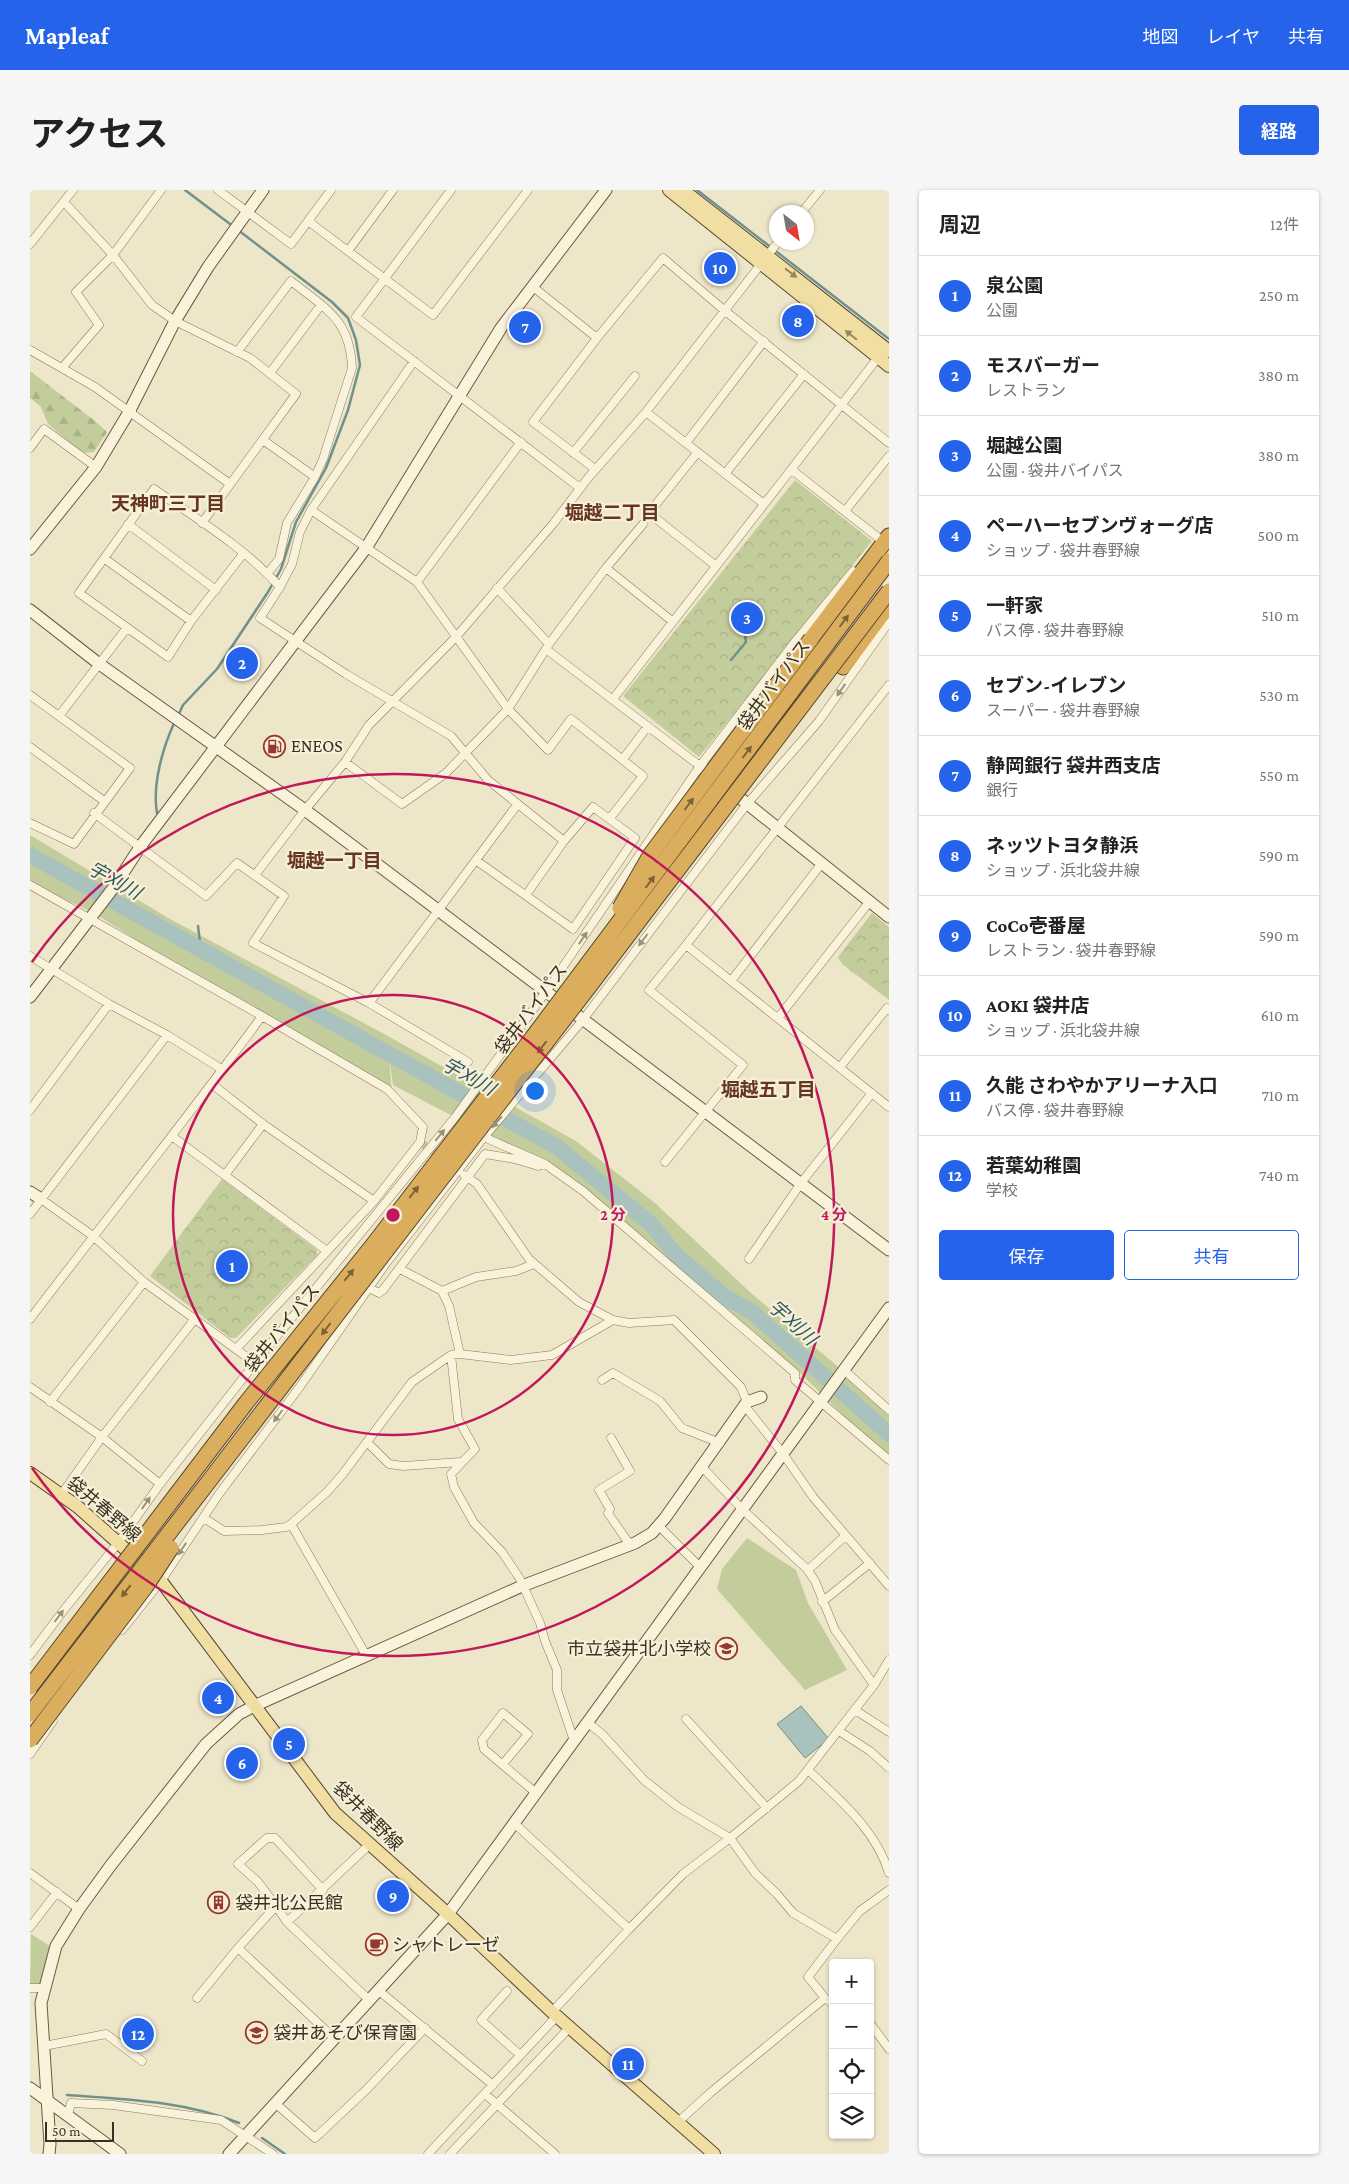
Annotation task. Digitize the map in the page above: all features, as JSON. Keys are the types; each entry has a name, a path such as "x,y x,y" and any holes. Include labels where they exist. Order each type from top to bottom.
{"highway":[{"path":"552,1024 572,977 612,924 651,854 811,639 884,537"},
{"name":"袋井バイパス","path":"30,1714 225,1462 430,1192 889,561"},
{"name":"袋井バイパス","path":"30,1686 246,1404 552,1024 889,591"},
{"path":"552,1024 580,1004 700,855 889,605"},
{"path":"30,1675 59,1635 246,1404"},
{"path":"30,1740 146,1586 225,1462"}],"main road":[{"path":"669,190 765,259 885,350 889,366"},
{"path":"683,190 765,259"},
{"name":"袋井春野線","path":"30,1473 78,1507 161,1581 335,1813 448,1914 554,2014 714,2154"}],"street":[{"path":"30,244 73,190"},
{"path":"62,368 99,324 76,292 113,255 162,190"},
{"path":"218,190 290,244 332,190"},
{"path":"30,549 96,467 130,412 175,321 208,267 263,190"},
{"path":"348,251 393,190"},
{"path":"451,190 356,317 580,488"},
{"path":"308,221 433,315 528,190"},
{"path":"30,997 114,887 140,847 297,642 366,548 501,328 606,190"},
{"path":"808,205 820,190"},
{"path":"64,202 113,255 152,304 175,321 250,358 296,394 202,523"},
{"path":"255,875 304,810 345,762 369,725 390,701 456,637 553,524 580,488 646,412 772,250"},
{"path":"595,470 532,422 597,338 664,258 724,310 889,443"},
{"path":"237,352 291,281 336,318 346,334 351,353 352,368 323,459 315,477 287,523 279,559 268,573"},
{"path":"532,286 597,338"},
{"path":"270,373 321,305"},
{"path":"686,443 764,342"},
{"path":"30,350 96,387 230,484"},
{"path":"613,699 885,350"},
{"path":"414,361 311,510 300,532 292,564 260,618 390,701 451,736 488,780 564,841"},
{"path":"725,474 804,374"},
{"path":"573,453 635,376"},
{"path":"646,412 764,504"},
{"path":"30,448 44,429 96,467"},
{"path":"263,440 315,477"},
{"path":"417,582 521,442"},
{"path":"697,453 649,513 716,566"},
{"path":"845,511 889,456"},
{"path":"792,470 845,511 884,537"},
{"path":"243,554 191,621 168,657 126,629 80,593 154,489 202,523 243,554 268,573 280,587"},
{"path":"311,510 417,582 508,710 548,750 571,719 643,776 610,818"},
{"path":"128,524 216,590"},
{"path":"345,762 402,804 446,773 508,710 548,647 606,568 643,524"},
{"path":"30,1655 255,1363 456,1116 545,993 700,766 794,643 889,530"},
{"path":"105,559 191,621"},
{"path":"606,568 672,621"},
{"path":"498,588 548,647 889,916"},
{"path":"30,610 98,663 304,810 889,1250"},
{"path":"30,1754 85,1676 161,1581 369,1288 484,1137 582,1020 747,804 819,721 888,625"},
{"path":"59,716 126,629"},
{"path":"665,1162 706,1113 743,1064 649,990 889,685"},
{"path":"30,695 130,768 94,814 74,844 30,823"},
{"path":"623,759 648,726"},
{"path":"30,747 104,802"},
{"path":"369,1003 517,805"},
{"path":"477,861 574,929 635,838 592,806 564,841 526,895"},
{"path":"94,814 206,896 237,863 284,896 253,943 369,1003 468,1062"},
{"path":"731,980 822,863"},
{"path":"30,885 387,1089 423,1127 420,1142 374,1201 236,1349"},
{"path":"778,1018 870,901"},
{"path":"686,944 889,1106"},
{"path":"30,956 109,1004 167,1034 223,1070"},
{"path":"30,1110 109,1004"},
{"path":"840,1067 887,1008 889,1010"},
{"path":"30,1319 93,1236 213,1085 262,1016"},
{"path":"30,1214 167,1034"},
{"path":"213,1085 263,1124 374,1201"},
{"path":"749,1259 801,1183 872,1093"},
{"path":"225,1174 263,1124"},
{"path":"173,1137 327,1251"},
{"path":"484,1137 545,1164 583,1191 795,1373 795,1380 889,1460"},
{"path":"369,1288 379,1293 383,1290 485,1154 515,1159 538,1166 545,1164"},
{"path":"466,1177 477,1184 534,1264 579,1302 613,1320 629,1323 674,1320 741,1387 746,1404 812,1497 889,1586"},
{"path":"30,1192 93,1236 144,1282 255,1363"},
{"path":"442,1291 476,1277 516,1271 534,1264"},
{"path":"400,1268 442,1291 449,1306 456,1354 458,1419 474,1449 460,1462 451,1474 454,1487 474,1523 502,1552 520,1579 540,1622 545,1642 557,1670 557,1690 574,1741"},
{"path":"50,1402 144,1282"},
{"path":"229,2154 448,1914 784,1455 820,1402 889,1308"},
{"path":"60,1495 102,1437 194,1320"},
{"path":"204,1518 224,1531 286,1527 327,1492 368,1443 412,1382 456,1354 511,1360 552,1355 613,1320"},
{"path":"262,1355 263,1375"},
{"path":"843,1372 889,1410"},
{"path":"602,1380 613,1373 660,1401 682,1428 720,1443"},
{"path":"30,1387 102,1437 160,1484"},
{"path":"284,1393 299,1388"},
{"path":"49,2154 48,2101 41,2003 56,1946 79,1909 206,1744 239,1714 254,1706 522,1586 630,1545 652,1533 720,1443 746,1404 761,1397"},
{"path":"611,1438 630,1471 599,1490 610,1509 608,1513 630,1545"},
{"path":"368,1443 389,1464 403,1466 460,1462"},
{"path":"702,1467 743,1510 808,1570 815,1581 822,1602 831,1618 834,1630 874,1685"},
{"path":"291,1524 366,1655"},
{"path":"659,1526 701,1568"},
{"path":"808,1570 845,1536"},
{"path":"822,1602 870,1563"},
{"path":"428,2154 520,2055 629,1929 683,1874 799,1781 874,1685 889,1660"},
{"path":"855,1710 889,1732"},
{"path":"503,1764 528,1734 503,1713 482,1740 484,1749 536,1793"},
{"path":"686,1719 767,1808"},
{"path":"588,1723 602,1734 644,1780 678,1807 730,1838 755,1873 777,1894 792,1914 837,1938"},
{"path":"839,1731 870,1751 889,1768"},
{"path":"808,1770 856,1816 879,1851 889,1873"},
{"path":"514,1823 629,1929"},
{"path":"323,1890 276,1838 267,1838 238,1864 258,1882 288,1922 369,2000"},
{"path":"288,1922 369,1845"},
{"path":"30,1874 79,1909"},
{"path":"829,2001 824,1998 808,1977 837,1938 860,1912 889,1890"},
{"path":"30,1927 57,1892"},
{"path":"197,1998 276,1906"},
{"path":"238,1948 334,2038"},
{"path":"30,1988 44,1988"},
{"path":"378,1990 493,2085"},
{"path":"507,1991 481,2020 520,2055"},
{"path":"678,2122 824,1998"},
{"path":"450,2154 570,2027"},
{"path":"276,2103 315,2138 366,2090 425,2028"},
{"path":"874,2028 889,2049"},
{"path":"44,2046 106,2034 142,2062"},
{"path":"30,2089 120,2154"},
{"path":"485,2094 556,2154"},
{"path":"68,2115 71,2103 113,2105 221,2120 273,2154"},
{"path":"434,2147 442,2154"}],"green space":[{"path":"30,371 107,432 94,452 82,453 48,424 41,407 30,398"},
{"path":"795,480 872,541 699,757 623,696"},
{"path":"30,835 170,919 386,1035 576,1141 655,1203 751,1293 889,1410 889,1460 797,1370 625,1224 540,1158 491,1136 393,1085 389,1056 392,1094 207,985 94,913 30,883"},
{"path":"872,913 889,927 889,1000 842,964 838,957"},
{"path":"222,1179 317,1250 317,1255 236,1338 230,1338 150,1276"},
{"path":"747,1538 796,1570 808,1603 847,1670 805,1690 717,1589 722,1569"},
{"path":"31,1934 50,1946 41,1984 30,1986"}],"water":[{"path":"801,1706 829,1739 805,1758 777,1724"}],"waterway":[{"path":"185,190 234,227"},
{"path":"697,190 889,339"},
{"path":"178,716 183,705 217,669 281,569 296,522 326,468 348,410 360,365 356,340 348,318 332,302 238,230"},
{"path":"731,660 746,642 744,630 734,616"},
{"path":"157,813 157,778 166,742 175,721"},
{"name":"宇刈川","path":"30,855 557,1147 652,1225 675,1254 725,1297 752,1312 889,1434"},
{"path":"198,926 201,951"},
{"path":"67,2095 154,2102 198,2110 239,2123"},
{"path":"262,2138 285,2154"}],"tunnel":[{"path":"420,1142 443,1159"}],"place":[{"name":"AOKI 袋井店","path":"720,268"},
{"name":"ネッツトヨタ静浜","path":"798,321"},
{"name":"静岡銀行 袋井西支店","path":"525,327"},
{"name":"堀越公園","path":"747,618"},
{"name":"モスバーガー","path":"242,663"},
{"name":"ENEOS","path":"275,746"},
{"name":"泉公園","path":"232,1266"},
{"name":"市立袋井北小学校","path":"727,1649"},
{"name":"ペーハーセブンヴォーグ店","path":"218,1698"},
{"name":"一軒家","path":"289,1744"},
{"name":"セブン-イレブン","path":"242,1763"},
{"name":"CoCo壱番屋","path":"393,1896"},
{"name":"袋井北公民館","path":"219,1903"},
{"name":"シャトレーゼ","path":"376,1945"},
{"name":"袋井あそび保育園","path":"257,2033"},
{"name":"若葉幼稚園","path":"138,2034"},
{"name":"久能 さわやかアリーナ入口","path":"628,2064"}],"district":[{"name":"天神町三丁目","path":"168,503"},
{"name":"堀越二丁目","path":"612,512"},
{"name":"堀越一丁目","path":"334,860"},
{"name":"堀越五丁目","path":"768,1089"}]}
